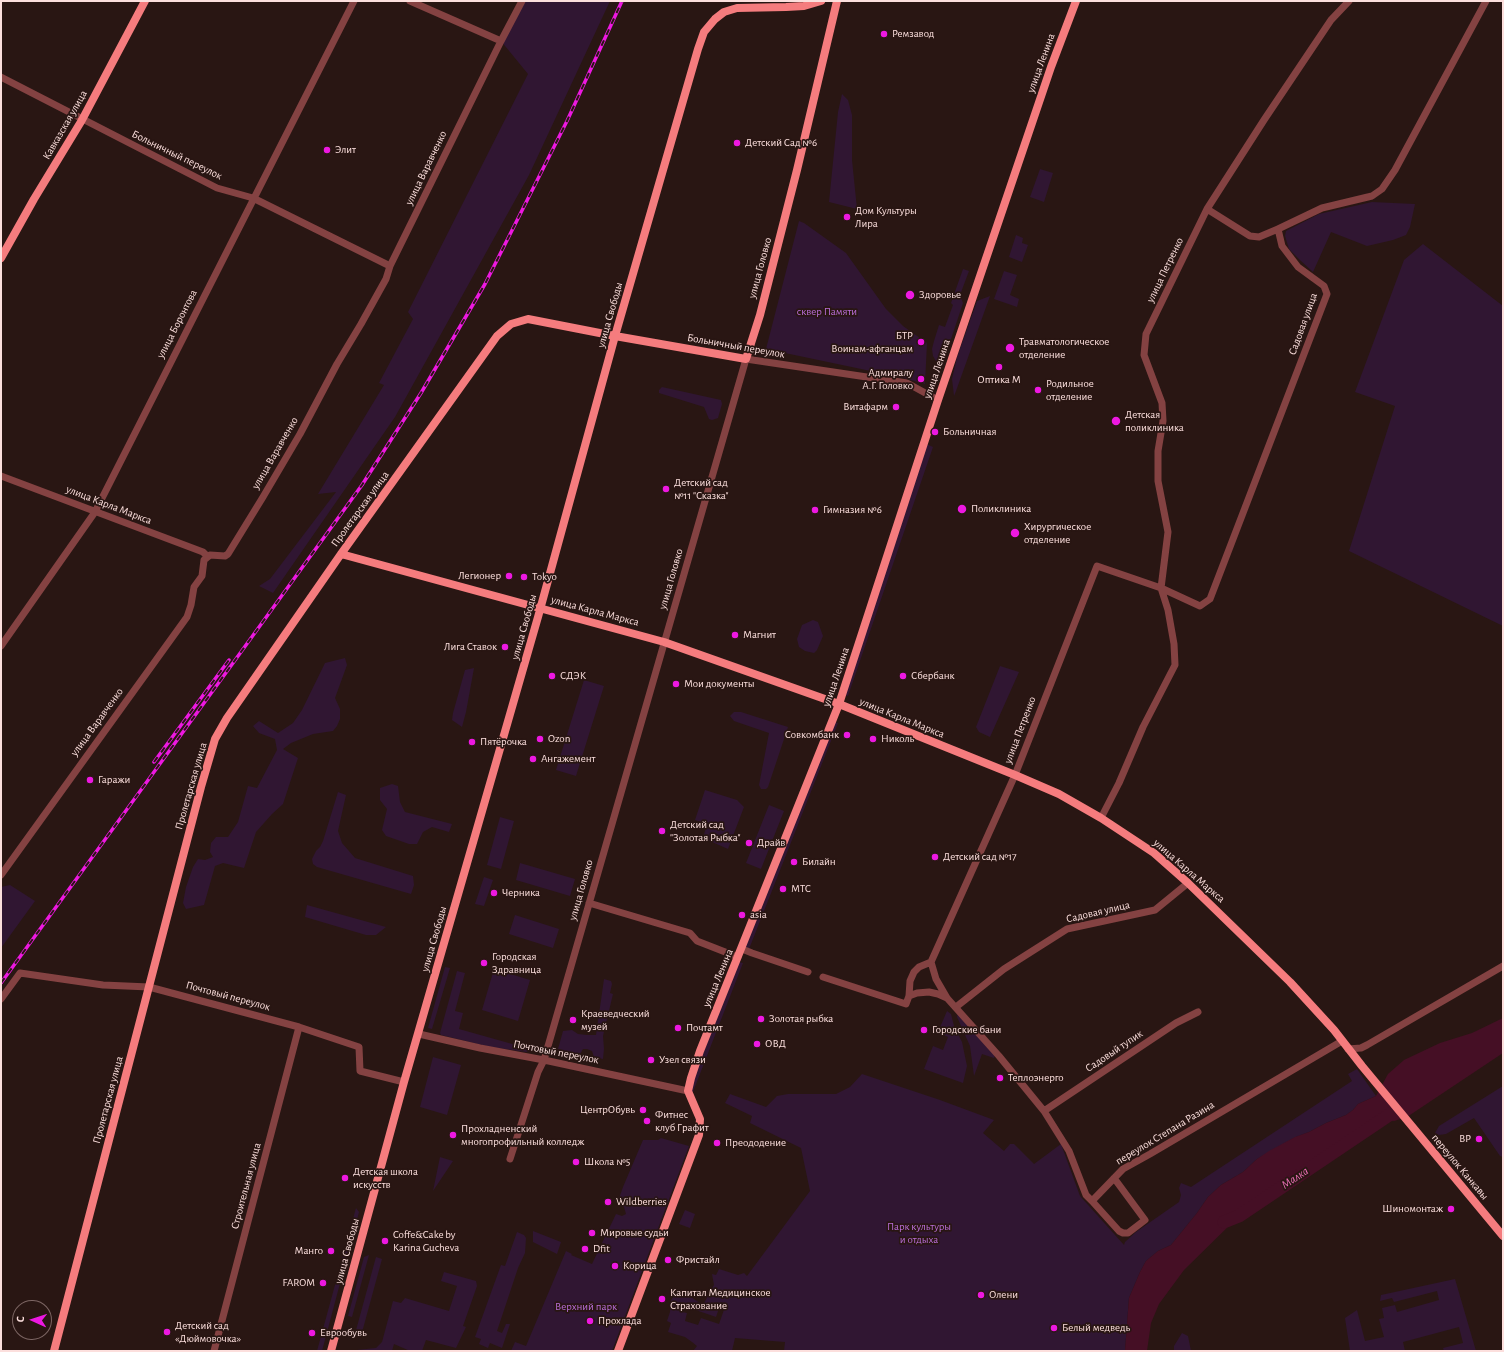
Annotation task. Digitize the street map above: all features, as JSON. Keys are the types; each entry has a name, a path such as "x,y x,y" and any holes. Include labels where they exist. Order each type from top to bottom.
{"street":[{"name":"Кавказская улица","path":"1,258 34,199 82,120 145,1"},
{"name":"улица Боронтова","path":"1,646 95,512 354,1"},
{"path":"410,1 500,41"},
{"name":"улица Варавченко","path":"1,875 187,617 194,587 202,576 203,565 207,556 225,556 228,554 300,434 337,364 386,279 390,266 500,41 522,1"},
{"name":"улица Свободы","path":"331,1351 404,1082 541,608 615,336 704,32 724,12 737,8 804,6 821,1"},
{"name":"улица Головко","path":"510,1159 538,1072 544,1060 760,314 797,170 837,1"},
{"name":"улица Ленина","path":"688,1091 700,1051 839,704 938,400 1051,67 1076,1"},
{"name":"улица Петренко","path":"1161,588 1168,532 1158,481 1158,451 1163,421 1162,402 1144,355 1146,334 1207,210 1264,120 1327,26 1349,1"},
{"path":"1207,210 1250,236 1259,237 1322,208 1372,196 1382,189 1395,170 1486,1"},
{"name":"Больничный переулок","path":"1,77 82,120 217,188 253,198 390,266"},
{"name":"Садовая улица","path":"1200,606 1210,600 1216,586 1327,294 1324,286 1298,268 1282,246 1278,229"},
{"name":"Больничный переулок","path":"528,319 746,359 907,383 938,400"},
{"name":"Пролетарская улица","path":"54,1351 201,786 216,739 227,718 341,554 497,336 511,324 528,319"},
{"name":"улица Карла Маркса","path":"1,476 202,552 207,556"},
{"name":"улица Карла Маркса","path":"341,554 664,642 839,704 1059,794 1101,818 1154,853 1188,883 1290,982 1362,1066"},
{"name":"улица Петренко","path":"931,962 1015,775 1097,566 1161,588 1200,606"},
{"path":"1101,818 1119,783 1144,726 1175,665 1174,644 1168,610 1161,588"},
{"name":"Садовая улица","path":"956,1007 1004,969 1067,929 1155,910 1188,883"},
{"path":"589,903 690,933 697,941 738,957"},
{"path":"742,949 808,972"},
{"path":"823,977 906,1004 909,996 910,981 914,972 919,967 931,962 936,979 947,998 1044,1111 1069,1151 1086,1195 1119,1231 1128,1233 1145,1220 1114,1178"},
{"path":"1348,1049 1367,1046 1503,966"},
{"name":"Почтовый переулок","path":"1,999 20,973 103,985 149,987 299,1027 359,1047 360,1071 404,1082"},
{"path":"909,996 917,993 929,992 947,998"},
{"name":"Садовый тупик","path":"1044,1111 1176,1023 1198,1012"},
{"name":"Строительная улица","path":"214,1351 299,1027"},
{"name":"Почтовый переулок","path":"419,1034 688,1091"},
{"name":"переулок Степана Разина","path":"1092,1201 1122,1169 1342,1041"},
{"name":"переулок Канкавы","path":"1362,1066 1503,1236"},
{"path":"618,1351 699,1135 700,1118 688,1091"}],"green space":[{"path":"522,1 610,1 529,175 395,417 273,593 259,586 270,579 336,492 318,494 384,385 379,383 413,319 408,312 528,74 501,41"},
{"path":"842,94 848,100 852,115 852,160 857,209 829,202 838,112"},
{"path":"1040,169 1053,173 1044,202 1030,197"},
{"path":"1372,202 1415,204 1410,227 1406,235 1393,240 1367,246 1331,232 1313,272 1289,249 1285,236 1286,231 1319,214"},
{"name":"сквер Памяти","path":"799,221 846,253 886,309 903,326 927,343 925,384 904,378 766,349"},
{"path":"1016,235 1023,238 1022,243 1028,245 1022,262 1009,257"},
{"path":"1423,244 1503,306 1503,626 1349,551 1395,406 1355,392 1404,260"},
{"path":"963,269 969,271 960,295 963,303 944,360 936,361 933,356 932,349 934,341 939,325 945,327 953,305 951,303"},
{"path":"1004,271 1017,275 1010,295 1019,299 1017,307 994,299"},
{"path":"990,296 954,396 952,379 957,357 977,301"},
{"path":"662,387 721,400 722,404 718,418 712,420 709,419 704,407 659,393 659,390"},
{"path":"924,443 933,447 848,696 842,694"},
{"path":"813,620 818,622 823,636 817,650 814,653 805,651 799,647 797,639 802,625"},
{"path":"345,658 347,665 335,698 340,709 340,719 337,726 333,731 313,734 291,743 283,749 298,758 283,804 256,832 244,868 223,863 215,866 204,905 186,909 183,903 186,887 193,867 198,859 205,860 213,857 210,852 211,843 216,837 228,837 238,822 248,786 257,788 277,750 275,739 259,733 253,726 259,721 278,733 293,723 302,710 325,663"},
{"path":"1000,666 1019,672 990,737 979,732 976,727"},
{"path":"474,668 462,727 452,720 453,713 465,670"},
{"path":"584,680 604,686 576,776 556,770"},
{"path":"734,712 741,712 788,727 768,787 766,789 761,789 759,785 769,733 734,721 730,716"},
{"path":"832,721 838,723 749,949 743,946"},
{"path":"392,784 398,786 400,802 405,812 452,824 449,832 432,827 423,832 417,844 409,844 386,836 382,830 387,809 380,800 380,788"},
{"path":"705,790 737,800 744,807 728,849 703,838 707,824 695,820"},
{"path":"338,792 346,795 338,831 342,843 355,858 413,876 414,885 411,894 317,867 313,864 312,859 323,841"},
{"path":"769,805 784,811 761,869 746,863"},
{"path":"500,817 514,821 501,869 487,865"},
{"path":"520,863 575,879 570,896 516,880"},
{"path":"484,877 493,880 484,906 475,904"},
{"path":"10,885 35,901 1,948 1,887"},
{"path":"307,905 386,927 376,935 366,935 305,917"},
{"path":"515,915 559,929 553,948 509,934"},
{"path":"739,962 743,963 691,1097 693,1079"},
{"path":"445,967 450,968 432,1029 428,1028"},
{"path":"494,969 530,980 518,1021 482,1010"},
{"path":"457,971 465,973 455,1011 463,1013 459,1029 530,1049 527,1052 490,1047 441,1035 440,1033"},
{"path":"604,979 611,981 612,984 610,993 613,994 603,1036 603,1059 594,1057 592,1051 587,1049 583,1049 580,1054 558,1049 563,1031 572,1030 578,1034 596,1035"},
{"path":"947,1011 951,1014 954,1026 962,1042 967,1066 963,1083 924,1069 933,1046 943,1050 948,1037 938,1032"},
{"path":"958,1013 995,1055 994,1058 982,1054 974,1076 970,1046 957,1017"},
{"path":"433,1057 461,1065 447,1115 420,1107"},
{"name":"Парк культуры и отдыха","path":"1357,1069 1376,1096 1358,1104 1346,1115 1296,1137 1257,1159 1243,1172 1221,1185 1208,1197 1171,1245 1158,1251 1146,1261 1129,1298 1125,1351 784,1351 785,1342 735,1338 732,1351 693,1351 697,1346 692,1342 685,1337 668,1332 671,1323 667,1321 670,1312 671,1300 677,1293 683,1292 703,1305 714,1285 712,1274 716,1275 719,1269 738,1275 744,1273 747,1276 810,1191 801,1148 750,1123 752,1116 725,1103 730,1094 766,1107 777,1096 788,1094 836,1094 850,1087 862,1074 994,1120 983,1133 1004,1151 1010,1144 1014,1144 1034,1164 1061,1144 1080,1196 1124,1245 1125,1242 1136,1232 1179,1202 1181,1195 1179,1188 1181,1183 1191,1187 1352,1081 1348,1074","holes":["721,1302 726,1304 719,1324 701,1318 698,1325 685,1321 687,1313 682,1312 684,1306 716,1317"]},
{"path":"1503,1086 1503,1157 1500,1156 1474,1118 1446,1134 1439,1135 1435,1133 1439,1126"},
{"name":"Верхний парк","path":"661,1138 689,1146 612,1351 511,1351 515,1342 526,1346 566,1251 572,1254 571,1255 592,1264 616,1214 622,1216 626,1214 624,1207 617,1204 643,1140 658,1140"},
{"path":"440,1157 453,1161 433,1191"},
{"path":"356,1208 359,1212 322,1351 317,1351"},
{"path":"685,1210 695,1214 690,1228 679,1224"},
{"path":"533,1231 561,1242 557,1254 533,1242"},
{"path":"517,1232 524,1235 526,1238 525,1253 518,1268 497,1331 502,1333 506,1324 510,1324 502,1348 490,1343 488,1348 479,1344 481,1339 475,1337 501,1265 505,1266"},
{"path":"369,1255 352,1317 348,1316 364,1257"},
{"path":"376,1257 382,1259 361,1336 355,1334"},
{"path":"444,1272 476,1281 477,1286 463,1326 466,1327 456,1348 426,1340 422,1351 410,1351 394,1344 392,1351 357,1351 376,1348 382,1342 393,1301 401,1303 405,1298 449,1311 457,1286 441,1281"},
{"path":"1455,1279 1476,1351 1444,1351 1443,1348 1463,1343 1459,1327 1403,1342 1405,1351 1350,1351 1345,1318 1357,1310 1365,1341 1384,1337 1379,1319 1384,1318 1382,1308 1395,1305 1397,1312 1439,1300 1437,1291 1394,1302 1392,1298 1380,1301 1381,1295"},
{"path":"1182,1333 1188,1336 1191,1351 1174,1351 1174,1346"}],"water":[{"path":"1503,1018 1503,1053 1407,1117 1394,1121 1382,1120 1239,1216 1184,1270 1159,1304 1151,1323 1147,1351 1125,1351 1129,1298 1146,1261 1158,1251 1171,1245 1208,1197 1221,1185 1243,1172 1257,1159 1269,1151 1295,1137 1346,1115 1358,1104 1376,1096 1388,1074 1404,1060 1440,1043 1472,1033"}],"waterway":[{"name":"Малка","path":"1224,1222 1239,1216 1395,1111"}],"railway":[{"path":"1,983 362,485 421,393 485,284 567,121 622,1"},
{"path":"154,762 229,660"}],"place":[{"name":"Ремзавод","path":"884,34"},
{"name":"Детский Сад №6","path":"737,143"},
{"name":"Элит","path":"327,150"},
{"name":"Дом Культуры Лира","path":"847,217"},
{"name":"Здоровье","path":"910,295"},
{"name":"БТР Воинам-афганцам","path":"921,342"},
{"name":"Травматологическое отделение","path":"1010,348"},
{"name":"Оптика М","path":"999,367"},
{"name":"Адмиралу А.Г. Головко","path":"921,379"},
{"name":"Родильное отделение","path":"1038,390"},
{"name":"Витафарм","path":"896,407"},
{"name":"Детская поликлиника","path":"1116,421"},
{"name":"Больничная","path":"935,432"},
{"name":"Детский сад №11 \"Сказка\"","path":"666,489"},
{"name":"Поликлиника","path":"962,509"},
{"name":"Гимназия №6","path":"815,510"},
{"name":"Хирургическое отделение","path":"1015,533"},
{"name":"Легионер","path":"509,576"},
{"name":"Tokyo","path":"524,577"},
{"name":"Магнит","path":"735,635"},
{"name":"Лига Ставок","path":"505,647"},
{"name":"СДЭК","path":"552,676"},
{"name":"Сбербанк","path":"903,676"},
{"name":"Мои документы","path":"676,684"},
{"name":"Совкомбанк","path":"847,735"},
{"name":"Ozon","path":"540,739"},
{"name":"Николь","path":"873,739"},
{"name":"Пятёрочка","path":"472,742"},
{"name":"Ангажемент","path":"533,759"},
{"name":"Гаражи","path":"90,780"},
{"name":"Детский сад \"Золотая Рыбка\"","path":"662,831"},
{"name":"Драйв","path":"749,843"},
{"name":"Детский сад №17","path":"935,857"},
{"name":"Билайн","path":"794,862"},
{"name":"МТС","path":"783,889"},
{"name":"Черника","path":"494,893"},
{"name":"asia","path":"742,915"},
{"name":"Городская Здравница","path":"484,963"},
{"name":"Золотая рыбка","path":"761,1019"},
{"name":"Краеведческий музей","path":"573,1020"},
{"name":"Почтамт","path":"678,1028"},
{"name":"Городские бани","path":"924,1030"},
{"name":"ОВД","path":"757,1044"},
{"name":"Узел связи","path":"651,1060"},
{"name":"Теплоэнерго","path":"1000,1078"},
{"name":"ЦентрОбувь","path":"643,1110"},
{"name":"Фитнес клуб Графит","path":"647,1121"},
{"name":"Прохладненский многопрофильный колледж","path":"453,1135"},
{"name":"BP","path":"1479,1139"},
{"name":"Преододение","path":"717,1143"},
{"name":"Школа №5","path":"576,1162"},
{"name":"Детская школа искусств","path":"345,1178"},
{"name":"Wildberries","path":"608,1202"},
{"name":"Шиномонтаж","path":"1451,1209"},
{"name":"Мировые судьи","path":"592,1233"},
{"name":"Coffe&Cake by Karina Gucheva","path":"385,1241"},
{"name":"Dfit","path":"585,1249"},
{"name":"Манго","path":"331,1251"},
{"name":"Фристайл","path":"668,1260"},
{"name":"Корица","path":"615,1266"},
{"name":"FAROM","path":"323,1283"},
{"name":"Олени","path":"981,1295"},
{"name":"Капитал Медицинское Страхование","path":"662,1299"},
{"name":"Прохлада","path":"590,1321"},
{"name":"Белый медведь","path":"1054,1328"},
{"name":"Детский сад «Дюймовочка»","path":"167,1332"},
{"name":"Еврообувь","path":"312,1333"}]}
